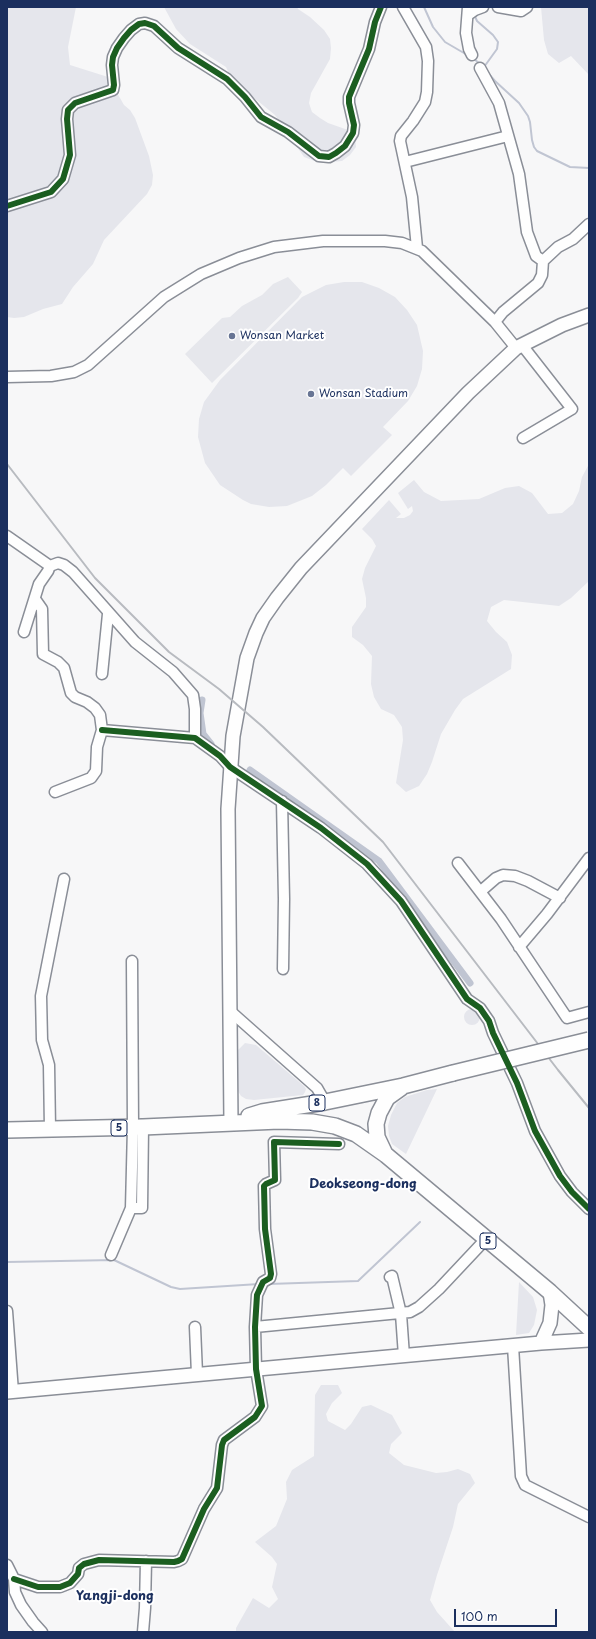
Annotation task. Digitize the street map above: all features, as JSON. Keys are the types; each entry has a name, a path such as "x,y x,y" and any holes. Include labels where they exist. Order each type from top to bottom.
{"highway":[{"name":"8","path":"232,1123 262,1112 325,1102 403,1086 589,1040"},
{"name":"8","path":"386,1155 377,1136 376,1124 379,1113 387,1098 403,1086"},
{"path":"232,1123 279,1121 312,1122 335,1126 356,1134 386,1155"},
{"name":"5","path":"7,1130 232,1123"},
{"name":"5","path":"386,1155 550,1292 589,1328"}],"main road":[{"path":"232,1123 229,1010 228,809 230,767 233,736 247,658 256,633 268,611 301,568 468,393 519,346 562,325 589,315"},
{"path":"541,1343 550,1323 552,1305 550,1292"},
{"path":"10,1392 541,1343 589,1340"}],"street":[{"path":"7,206 51,192 60,183 70,155 67,119 68,110 75,103 113,90 112,65 113,57 117,48 131,30 139,24 144,23 154,26 186,54 227,79 245,97 261,117 288,132 319,156 329,157 344,146 353,132 354,125 348,103 349,97 369,49 375,22 382,7"},
{"path":"403,7 426,48 428,61 427,92 424,102 401,138 413,202 417,248"},
{"path":"498,7 521,11 527,7"},
{"path":"472,55 468,43 473,10"},
{"path":"480,68 499,103 519,174 527,232 536,256 542,261"},
{"path":"406,162 508,136"},
{"path":"495,322 503,312 538,283 542,275 542,261 558,247 573,239 589,224"},
{"path":"7,377 51,376 74,372 88,365 164,297 201,274 239,258 267,250 323,241 385,241 402,243 417,248 432,260 519,346 572,409 523,438"},
{"path":"7,536 50,566"},
{"path":"50,566 58,563 64,565 73,572 108,614 135,642 173,672 193,695 195,709 195,738"},
{"path":"24,632 39,584 48,572 50,566"},
{"path":"35,599 42,609 43,654 58,662 64,668 72,693 75,697 87,702 100,714 102,730 97,748 96,771 91,778 54,792"},
{"path":"102,674 108,614"},
{"path":"102,730 195,738 220,756 230,767 321,828 362,860 401,902 467,1000 480,1008 489,1021 493,1033 517,1083 535,1131 560,1176 572,1192 589,1208"},
{"path":"282,801 284,969"},
{"path":"519,947 560,898 589,858"},
{"path":"458,863 480,890 567,1018 589,1012"},
{"path":"480,890 496,878 503,875 515,876 528,880 560,898"},
{"path":"50,1129 49,1065 42,1040 41,996 64,879"},
{"path":"111,1255 131,1208 142,1208 132,961"},
{"path":"229,1010 316,1088 325,1102"},
{"path":"14,1579 38,1587 60,1586 70,1583 78,1574 79,1568 84,1564 99,1560 174,1562 182,1559 204,1510 218,1488 222,1445 224,1440 255,1417 262,1406 256,1369 257,1295 262,1285 270,1278 271,1274 265,1229 264,1186 275,1180 274,1142 339,1144"},
{"path":"256,1327 401,1314 416,1310 457,1271 486,1239"},
{"path":"390,1277 392,1276 401,1314 404,1356"},
{"path":"7,1311 10,1392"},
{"path":"195,1327 197,1374"},
{"path":"513,1346 521,1476 525,1485 589,1518"},
{"path":"143,1632 146,1561"},
{"path":"7,1565 14,1579 15,1592 21,1605 42,1632"}],"shaded area":[{"path":"7,7 76,7 68,47 70,65 108,77 124,105 130,110 135,118 149,156 153,175 152,185 147,194 104,240 93,264 73,287 62,304 43,309 24,317 14,318 7,317"},
{"path":"164,7 297,7 310,17 324,30 330,39 331,48 330,59 311,93 309,103 312,112 320,118 328,123 348,130 355,137 356,147 350,155 342,161 320,163 304,157 275,115 232,80 226,67 190,44 176,29"},
{"path":"541,7 589,7 589,75 571,56 559,63 548,54 544,40"},
{"name":"Wonsan Market","path":"288,277 302,292 298,298 212,383 185,354 222,318 230,317 242,306 262,295 273,284"},
{"name":"Wonsan Stadium","path":"344,282 362,282 379,288 395,297 407,310 417,325 423,351 422,369 417,386 408,401 383,427 392,435 351,476 343,468 326,485 312,496 287,506 269,507 251,504 220,485 205,463 198,437 199,419 204,402 220,380 302,297 326,285"},
{"path":"589,464 589,581 571,598 559,606 504,600 491,607 487,621 507,642 512,655 511,669 463,699 441,734 427,774 419,786 406,792 396,783 403,740 402,727 394,715 381,709 374,697 371,684 372,656 363,645 352,637 352,627 366,607 366,598 362,579 365,568 376,546 372,539 362,529 389,500 401,514 396,518 404,518 410,515 413,511 412,506 408,509 398,493 414,480 424,492 441,501 479,499 505,488 519,486 532,493 548,514 562,513 573,504 579,491 582,477"},
{"path":"472,1009 479,1014 480,1017 475,1024 472,1025 465,1020 464,1017 469,1010"},
{"path":"245,1043 256,1045 304,1086 306,1089 303,1095 254,1100 246,1099 241,1096 238,1091 238,1050"},
{"path":"437,1089 406,1154 392,1144 388,1126 391,1115 397,1103 405,1097 427,1090"},
{"path":"519,1282 533,1297 537,1310 534,1325 529,1333 516,1335"},
{"path":"321,1385 338,1385 342,1393 332,1403 326,1414 328,1421 345,1430 351,1424 362,1407 371,1405 392,1415 402,1433 391,1444 389,1453 404,1465 436,1473 458,1469 470,1474 475,1483 458,1504 453,1527 430,1600 437,1612 455,1632 236,1632 236,1628 253,1598 269,1608 278,1599 272,1587 277,1564 272,1557 255,1542 276,1526 287,1499 286,1482 292,1470 314,1456 315,1395"}],"waterway":[{"path":"424,7 433,27 445,42 469,56"},
{"path":"474,14 477,21 493,35 498,42 497,49 484,67"},
{"path":"473,58 480,64"},
{"path":"488,73 519,103 528,116 532,140 537,151 570,167 589,168"},
{"path":"202,700 200,713 203,734 211,744"},
{"path":"250,770 379,861 470,983"},
{"path":"269,1284 358,1281 420,1222"},
{"path":"7,1262 114,1260 171,1287 180,1289 259,1284"}],"railway":[{"path":"7,464 95,578 169,652 219,689 263,727 383,842 558,1070 589,1108"}],"cycle path":[{"path":"7,206 51,192 63,179 70,155 67,119 68,110 75,103 113,90 112,65 113,57 117,48 131,30 139,24 145,23 154,26 178,48 227,79 245,97 261,117 288,132 319,156 329,157 345,146 353,133 354,125 349,97 369,49 375,22 381,7"},
{"path":"102,730 195,738 220,756 230,767 321,828 367,864 401,901 467,999 480,1008 489,1021 493,1033 517,1083 535,1131 560,1176 572,1192 589,1209"},
{"path":"14,1579 38,1587 60,1587 70,1583 78,1574 79,1568 84,1564 99,1560 174,1562 182,1559 204,1509 217,1488 222,1445 224,1440 255,1417 262,1406 256,1369 255,1327 257,1295 263,1282 270,1278 271,1274 265,1229 264,1186 275,1180 274,1142 339,1144"}],"place":[{"name":"Wonsan Market","path":"232,336"},
{"name":"Wonsan Stadium","path":"311,394"}],"district":[{"name":"Deokseong-dong","path":"363,1184"},
{"name":"Yangji-dong","path":"115,1596"}]}
